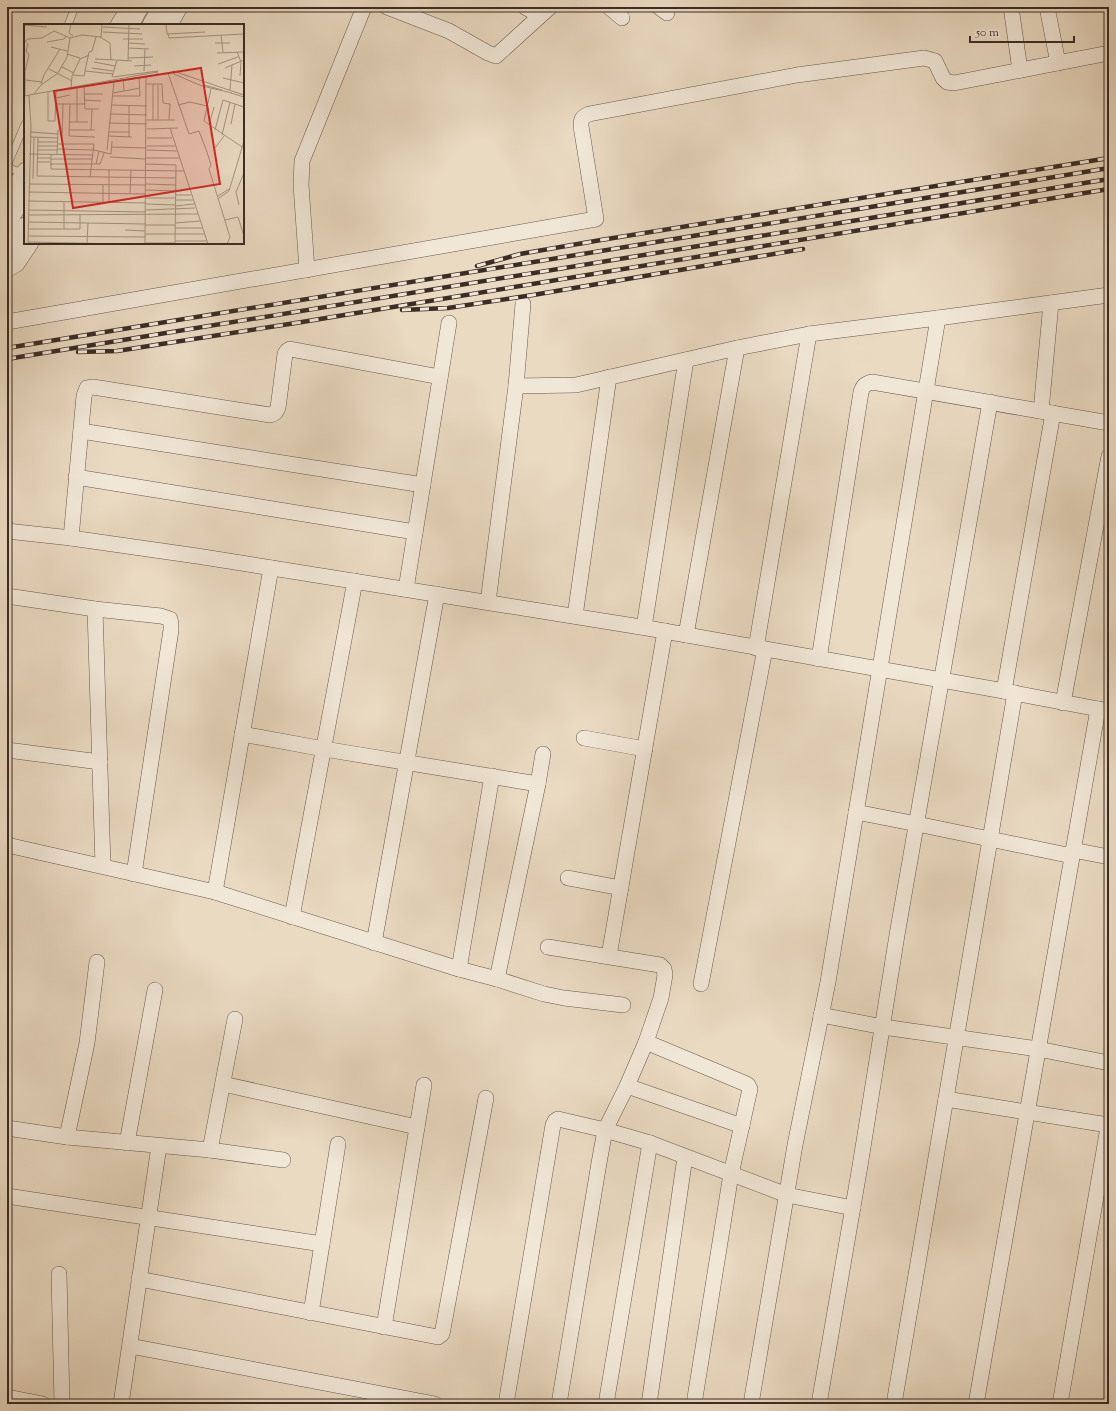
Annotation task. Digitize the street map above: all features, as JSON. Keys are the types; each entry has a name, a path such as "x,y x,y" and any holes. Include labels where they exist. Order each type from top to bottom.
{"street":[{"path":"119,24 128,7"},
{"path":"130,24 139,7"},
{"path":"153,24 162,7"},
{"path":"171,24 180,7"},
{"path":"307,270 301,185 302,160 364,7"},
{"path":"386,7 449,31 496,56 545,11"},
{"path":"525,7 545,11"},
{"path":"609,7 622,18"},
{"path":"1011,7 1020,70"},
{"path":"1048,7 1058,63"},
{"path":"7,322 596,219 581,126 583,116 589,114 797,75 924,58 935,61 943,78 947,82 954,83 1109,53"},
{"path":"7,198 24,172"},
{"path":"7,222 24,194"},
{"path":"12,248 24,229"},
{"path":"7,270 17,264 30,244"},
{"path":"516,386 568,386 737,348 809,334 1109,295"},
{"path":"894,1404 990,839 1047,412 1051,303"},
{"path":"488,602 516,386 523,304"},
{"path":"751,1404 856,812 938,318"},
{"path":"406,589 449,323"},
{"path":"702,984 760,648 809,334"},
{"path":"686,635 737,348"},
{"path":"72,538 84,396 88,388 92,387 270,415 277,412 285,354 290,349 440,377"},
{"path":"644,627 686,360"},
{"path":"575,616 609,377"},
{"path":"819,659 860,400 863,387 866,383 872,382 1109,423"},
{"path":"820,1404 917,824 990,402"},
{"path":"81,431 423,485"},
{"path":"1063,702 1109,456"},
{"path":"76,477 415,532"},
{"path":"7,531 72,538 644,627 1104,710 1073,853 976,1404"},
{"path":"215,892 271,568"},
{"path":"292,917 355,581"},
{"path":"374,943 437,594"},
{"path":"7,596 95,609 161,616 170,619 171,624 134,874"},
{"path":"95,609 103,866"},
{"path":"609,956 665,631"},
{"path":"242,734 538,784"},
{"path":"584,738 645,749"},
{"path":"7,750 100,762"},
{"path":"497,979 543,754"},
{"path":"458,970 492,776"},
{"path":"856,812 990,839 1073,853 1109,857"},
{"path":"7,845 215,892 458,970 497,979 544,994 564,998 623,1005"},
{"path":"568,878 621,888"},
{"path":"548,947 609,956 660,966 664,969 665,975 661,998 646,1042 627,1086 605,1130 559,1404"},
{"path":"67,1137 87,1042 97,962"},
{"path":"127,1143 154,990"},
{"path":"821,1015 883,1027 1038,1049 1109,1063"},
{"path":"210,1150 235,1019"},
{"path":"646,1042 748,1085 750,1089 731,1174 694,1404"},
{"path":"223,1084 417,1127"},
{"path":"384,1327 424,1085"},
{"path":"627,1086 742,1126"},
{"path":"139,1279 438,1337 442,1334 486,1098"},
{"path":"946,1099 1109,1123 1060,1404"},
{"path":"506,1404 553,1125 558,1119 605,1130 650,1143 787,1195 853,1208"},
{"path":"7,1128 67,1137 210,1150 283,1160"},
{"path":"606,1404 650,1143"},
{"path":"311,1313 338,1144"},
{"path":"122,1404 159,1146"},
{"path":"649,1404 685,1157"},
{"path":"7,1196 322,1244"},
{"path":"59,1274 62,1404"},
{"path":"130,1346 378,1399 435,1404"},
{"path":"7,1397 43,1404"}],"lane":[{"path":"68,24 75,7"},
{"path":"24,126 7,166 24,172"}],"railway":[{"path":"477,266 520,254 601,240 1109,158"},
{"path":"7,348 1109,168"},
{"path":"7,359 1109,179"},
{"path":"78,352 117,351 302,322 1109,189"},
{"path":"402,310 448,308 803,249"}]}
